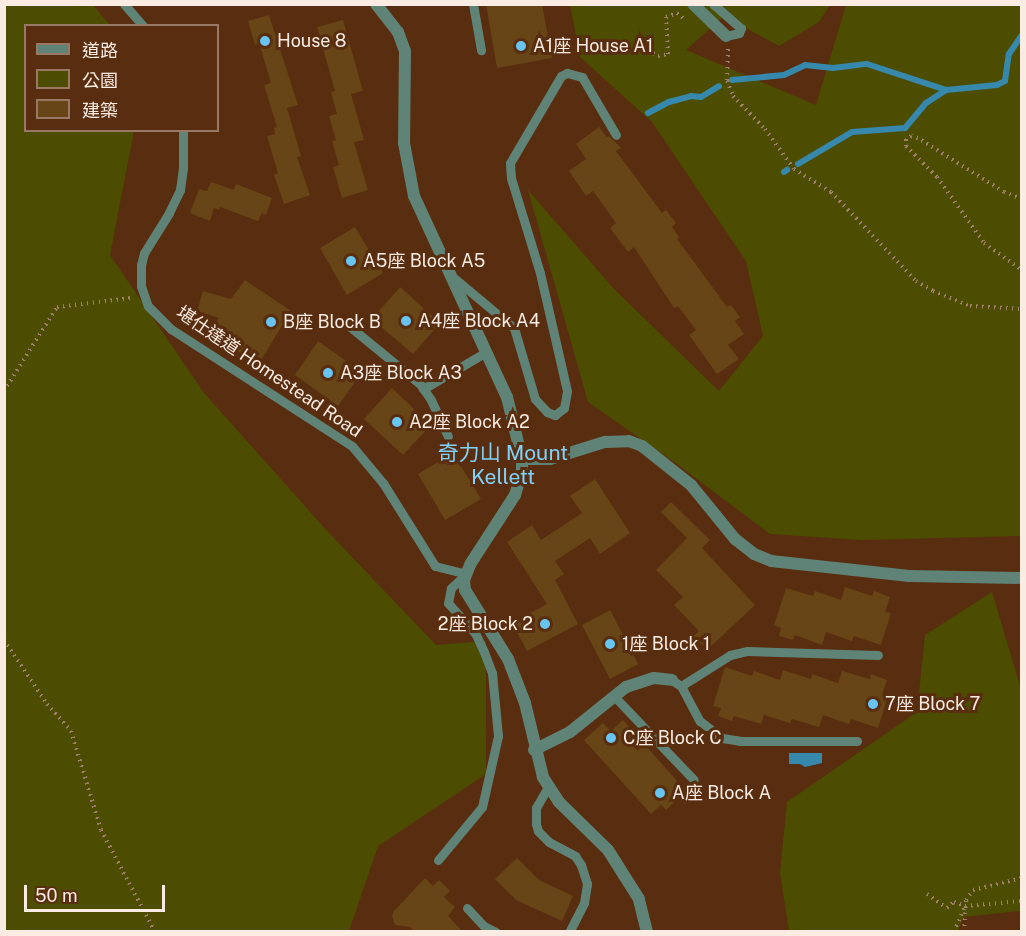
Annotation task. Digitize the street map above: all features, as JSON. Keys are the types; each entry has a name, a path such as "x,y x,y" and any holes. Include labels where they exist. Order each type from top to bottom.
{"street":[{"path":"376,4 398,33 405,51 407,70 404,142 409,178 420,211 512,411 522,459 522,472 515,495 478,551 466,574 464,584 468,595 501,646 518,684 534,750 548,787 564,807 608,850 639,899 647,932"},
{"path":"693,4 726,36"},
{"path":"522,459 550,459 605,442 629,441 642,446 691,485 735,539 754,554 771,561 909,576 1022,578"},
{"path":"534,750 570,732 614,695 647,680 660,677 676,683"}],"lane":[{"path":"124,4 141,24"},
{"path":"473,4 481,50"},
{"path":"713,4 741,28 739,33 726,36"},
{"path":"449,274 514,328 535,399 547,412 555,415 564,408 567,391 540,273 511,178 510,163 561,76 567,73 582,77 616,135"},
{"path":"143,296 140,271 144,253 169,213 180,190 183,168 183,132"},
{"name":"堪仕達道 Homestead Road","path":"143,296 148,306 171,329 352,446 383,483 435,566 466,574"},
{"path":"343,321 407,371 423,389 441,418 448,436"},
{"path":"423,389 486,352"},
{"path":"438,860 482,807 498,736 492,673 475,633 448,603 451,588 466,574"},
{"path":"857,741 740,741 722,738 700,721 676,683 730,655 748,651 878,655"},
{"path":"614,695 694,780"},
{"path":"548,787 536,808 538,831 549,842 575,856 581,865 587,884 584,903 569,932"},
{"path":"467,908 484,926 496,932"}],"path":[{"path":"643,47 658,56 668,54 666,17 677,14 690,23"},
{"path":"726,36 726,76 729,90 765,129 794,169 831,192 921,285 953,300 976,307 1022,309"},
{"path":"1022,200 1004,192 918,138 911,136 906,139 906,146 937,177 984,243 1022,270"},
{"path":"4,391 57,307 143,296"},
{"path":"4,640 47,704 71,731 101,830 155,932"},
{"path":"954,932 969,895 979,887 1022,878"},
{"path":"927,894 947,908 954,902 965,906 1022,901"},
{"path":"964,932 965,906"}],"green space":[{"path":"5,5 93,5 109,24 24,24 24,132 134,132 110,255 204,393 328,532 436,645 486,641 486,774 378,846 349,931 5,932"},
{"path":"570,5 830,5 819,22 779,46 724,16 686,50 816,105 846,5 1021,5 1021,536 862,540 770,534 677,464 588,402 528,190 613,288 719,391 763,336 746,261 652,122 580,57"},
{"path":"992,592 1021,689 1021,911 963,917 958,931 789,931 780,873 787,802 917,712 925,635"}],"water":[{"path":"789,753 822,753 822,763 805,767 800,764 789,764"}],"building":[{"path":"486,4 542,4 552,58 497,68"},
{"path":"269,15 298,105 287,108 301,156 297,157 310,195 284,204 274,175 278,173 267,136 275,134 274,128 277,127 264,85 271,83 259,43 255,45 248,21"},
{"path":"343,20 363,91 351,94 364,140 354,142 368,190 342,198 333,167 339,165 332,141 336,140 329,116 337,114 331,92 335,91 317,27"},
{"path":"599,127 621,148 616,151 662,213 666,210 676,223 672,227 679,237 677,239 727,307 731,305 740,317 735,321 744,334 728,345 739,359 717,374 689,335 696,330 678,306 674,308 634,247 628,252 610,228 616,223 593,191 586,196 569,171 586,159 576,144"},
{"path":"211,182 234,190 236,184 272,198 266,215 262,213 258,221 220,207 219,210 214,208 210,221 190,213 199,189 207,191"},
{"name":"A5座 Block A5","path":"355,227 383,273 347,295 320,248"},
{"name":"B座 Block B","path":"245,280 291,311 258,365 209,332 219,318 197,311 203,291 231,299"},
{"name":"A4座 Block A4","path":"400,287 440,323 413,354 372,319"},
{"name":"A3座 Block A3","path":"318,341 362,372 338,406 295,375"},
{"name":"A2座 Block A2","path":"392,388 431,425 403,455 364,419"},
{"path":"453,453 481,499 445,520 418,474"},
{"path":"595,479 630,533 600,554 590,538 555,561 564,574 555,580 578,624 527,651 512,623 547,604 507,542 532,525 541,540 582,513 570,496"},
{"path":"671,502 710,540 702,548 755,605 707,650 694,636 699,631 674,605 683,597 656,570 687,538 661,512"},
{"path":"845,587 872,596 874,591 890,597 885,612 891,613 881,645 854,636 852,641 826,632 822,645 795,635 793,640 779,636 781,628 774,625 786,588 813,596 815,591 841,600"},
{"name":"1座 Block 1","path":"610,610 638,664 610,679 582,625"},
{"path":"725,667 752,676 754,671 780,680 783,670 811,679 812,674 838,683 842,671 870,679 871,674 887,680 882,695 888,696 878,728 851,719 849,724 823,715 819,727 792,719 790,723 764,715 761,724 734,716 732,721 718,716 721,708 713,706"},
{"path":"623,720 686,791 666,810 661,805 651,814 584,740 603,723 611,731"},
{"path":"517,858 539,880 573,896 562,921 516,900 495,879"},
{"path":"425,878 433,886 439,880 450,891 444,897 455,907 448,916 463,932 415,932 410,927 395,925 392,916 394,911"}],"waterway":[{"path":"732,80 784,75 805,65 833,68 867,64 946,90 997,85 1005,81 1009,54 1022,35"},
{"path":"648,113 669,102 691,96 701,97 719,86"},
{"path":"798,164 852,132 905,128 926,103 946,90"}],"place":[{"name":"House 8","path":"265,41"},
{"name":"A1座 House A1","path":"521,46"},
{"name":"A5座 Block A5","path":"351,261"},
{"name":"A4座 Block A4","path":"406,321"},
{"name":"B座 Block B","path":"271,322"},
{"name":"A3座 Block A3","path":"328,373"},
{"name":"A2座 Block A2","path":"397,422"},
{"name":"2座 Block 2","path":"545,624"},
{"name":"1座 Block 1","path":"610,644"},
{"name":"7座 Block 7","path":"873,704"},
{"name":"C座 Block C","path":"611,738"},
{"name":"A座 Block A","path":"660,793"}],"district":[{"name":"奇力山 Mount Kellett","path":"503,465"}]}
